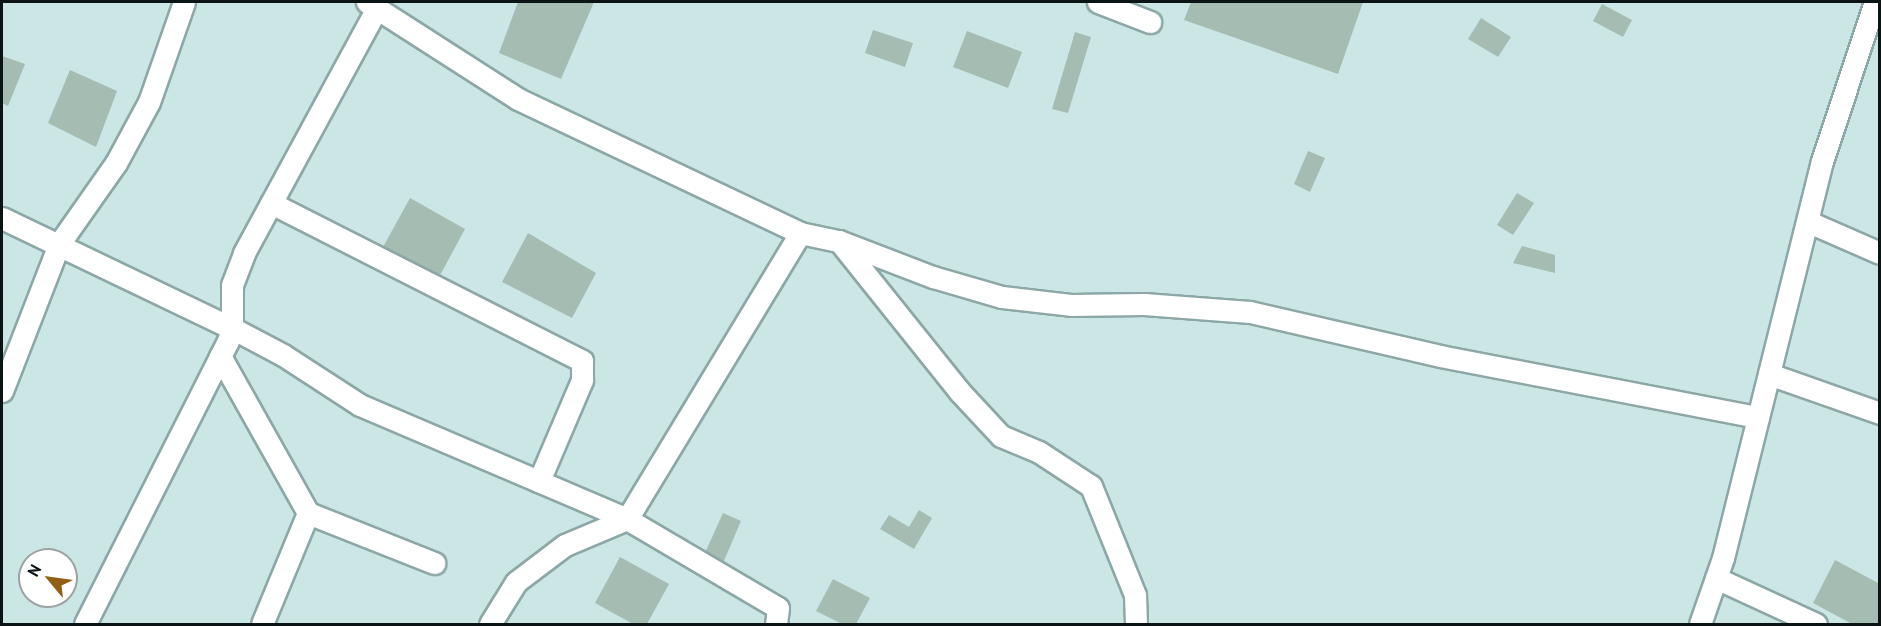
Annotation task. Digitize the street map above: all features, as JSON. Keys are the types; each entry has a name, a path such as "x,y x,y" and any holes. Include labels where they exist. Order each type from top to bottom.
{"street":[{"path":"2,392 59,244 116,164 150,102 184,2"},
{"path":"1098,2 1150,22"},
{"path":"1700,624 1716,578 1809,222 1822,161 1875,2"},
{"path":"85,624 232,328 231,285 244,253 372,5 518,99 800,233 839,241 933,277 1002,297 1071,305 1144,304 1250,312 1440,356 1758,417"},
{"path":"271,202 582,361 582,380 539,481"},
{"path":"2,218 232,328 283,355 360,405 627,519 778,608 776,624"},
{"path":"1809,222 1880,253"},
{"path":"490,624 516,582 565,545 627,519 800,233"},
{"path":"839,241 959,391 1001,436 1039,452 1091,486 1136,595 1136,624"},
{"path":"220,356 308,513 434,564"},
{"path":"1769,374 1880,413"},
{"path":"262,624 308,513"},
{"path":"1716,578 1816,624"}],"building":[{"path":"518,2 594,2 561,79 499,53"},
{"path":"1191,2 1363,2 1338,74 1184,20"},
{"path":"1602,4 1632,20 1623,37 1593,21"},
{"path":"1481,18 1511,37 1498,57 1468,39"},
{"path":"873,30 913,43 905,67 865,53"},
{"path":"967,31 1022,52 1008,88 953,67"},
{"path":"1075,32 1091,37 1068,113 1052,109"},
{"path":"2,56 25,64 8,106 2,103"},
{"path":"70,70 117,91 96,147 48,123"},
{"path":"1308,151 1325,158 1310,192 1294,184"},
{"path":"1517,193 1534,203 1513,235 1497,225"},
{"path":"410,198 465,229 438,279 383,247"},
{"path":"528,233 596,273 572,318 502,282"},
{"path":"1522,246 1555,255 1555,273 1513,263"},
{"path":"919,510 932,518 914,549 880,529 889,515 909,527"},
{"path":"723,513 741,521 723,563 704,555"},
{"path":"620,557 669,584 647,624 633,624 595,603"},
{"path":"1835,560 1880,584 1880,624 1852,624 1813,603"},
{"path":"833,579 870,598 856,624 842,624 816,611"}]}
